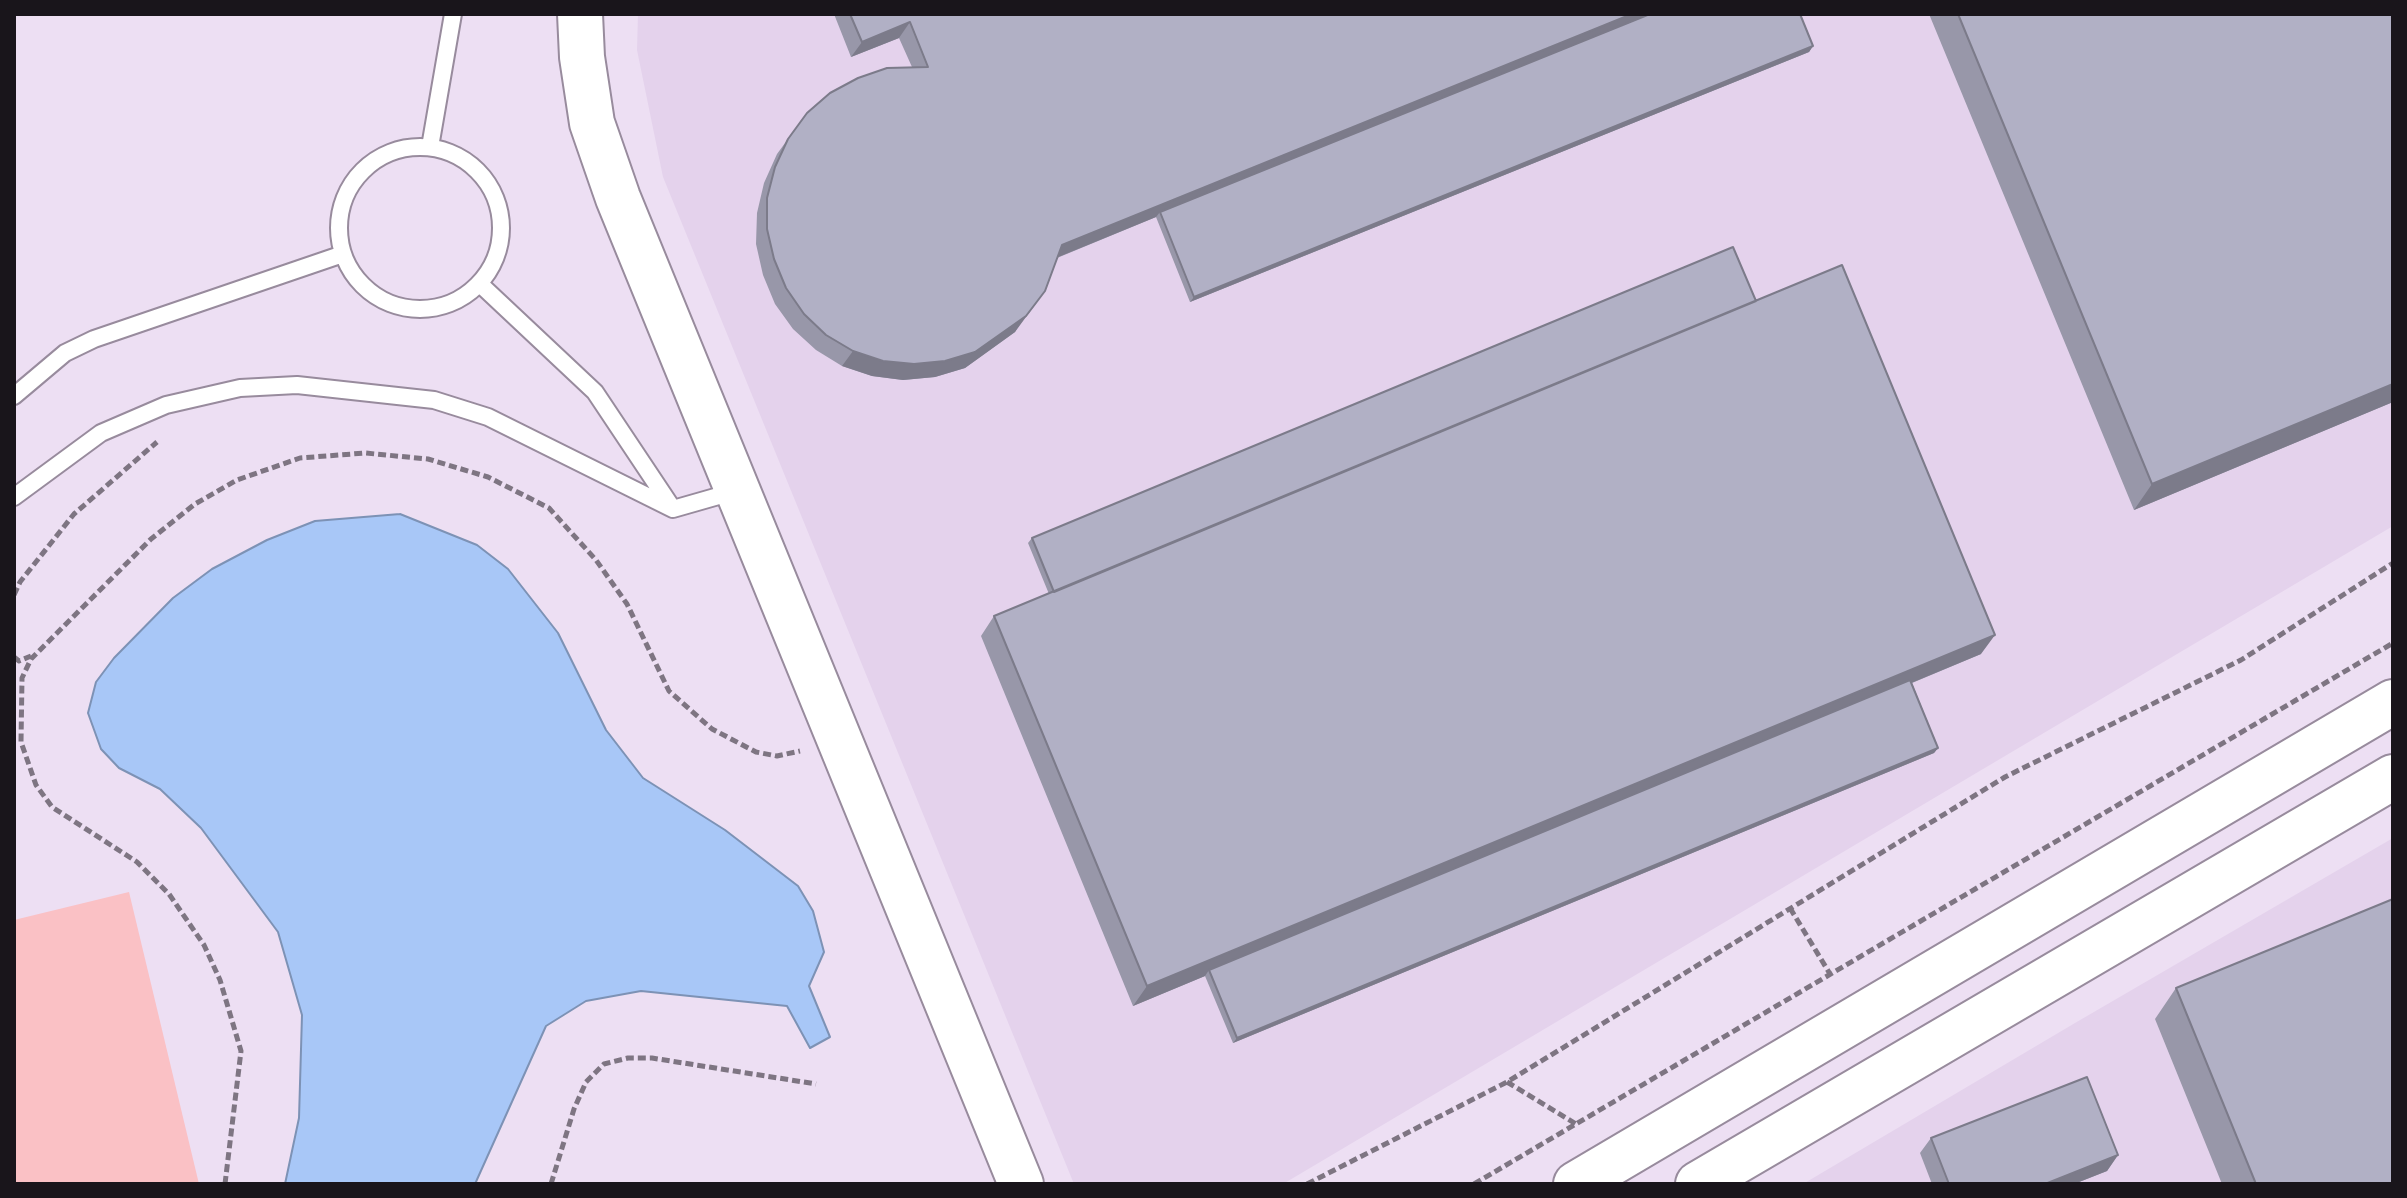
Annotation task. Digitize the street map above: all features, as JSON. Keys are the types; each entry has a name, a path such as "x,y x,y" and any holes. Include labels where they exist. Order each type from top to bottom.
{"street":[{"path":"580,14 582,57 592,123 618,198 1021,1184"},
{"path":"1576,1184 2393,702"},
{"path":"1698,1184 2393,777"}],"lane":[{"path":"430,147 453,14"},
{"path":"430,147 455,154 476,169 492,189 501,213 502,238 494,263 480,284 461,299 438,308 414,310 391,304 371,293 353,276 343,254 338,227 344,201 357,177 377,159 403,149 430,147"},
{"path":"14,396 65,353 94,339 343,254"},
{"path":"480,284 595,392 673,509"},
{"path":"14,497 101,433 166,405 240,388 297,385 434,400 488,417 673,509 738,490"}],"path":[{"path":"14,595 20,582 74,514 157,443 166,421 166,405"},
{"path":"14,657 19,661 35,653 151,539 195,504 237,480 300,458 365,453 428,459 488,477 549,508 596,560 627,604 669,691 712,729 756,752 777,756 806,749"},
{"path":"1307,1184 1507,1082 2005,777 2241,660 2393,563"},
{"path":"1474,1184 2393,643"},
{"path":"35,653 22,678 21,742 36,785 52,807 137,862 169,894 204,945 220,980 241,1051 225,1184"},
{"path":"1790,908 1830,974"},
{"path":"551,1184 574,1109 586,1082 604,1064 628,1058 652,1058 816,1084"},
{"path":"1507,1082 1576,1124"}],"shaded area":[{"path":"638,14 2393,14 2393,526 1283,1184 1074,1184 663,177 637,50"},
{"path":"2393,838 2393,1184 1803,1184 2075,1023"},
{"path":"129,892 199,1184 14,1184 14,920"}],"water":[{"path":"400,514 477,545 508,569 558,633 606,730 643,778 725,830 798,886 813,911 824,952 809,986 830,1037 810,1048 787,1006 641,991 586,1001 546,1026 475,1184 285,1184 299,1118 302,1015 278,932 201,828 160,789 119,768 101,749 88,713 96,682 114,658 173,598 212,569 267,540 315,521"}],"building":[{"path":"850,14 1632,14 1062,245 1045,291 1026,316 975,352 945,361 914,364 883,361 853,351 826,335 804,314 786,288 774,259 767,229 767,198 775,167 788,139 807,113 830,93 858,78 887,68 928,67 910,22 862,42"},
{"path":"1650,14 1800,14 1813,46 1194,297 1160,212"},
{"path":"1958,14 2393,14 2393,384 2152,484"},
{"path":"1733,247 1756,301 1054,592 1032,538"},
{"path":"1842,265 1995,635 1147,986 994,616"},
{"path":"1910,680 1938,748 1237,1038 1209,970"},
{"path":"2393,899 2393,1184 2256,1184 2176,988"},
{"path":"2087,1077 2118,1155 2045,1184 1949,1184 1931,1138"}]}
